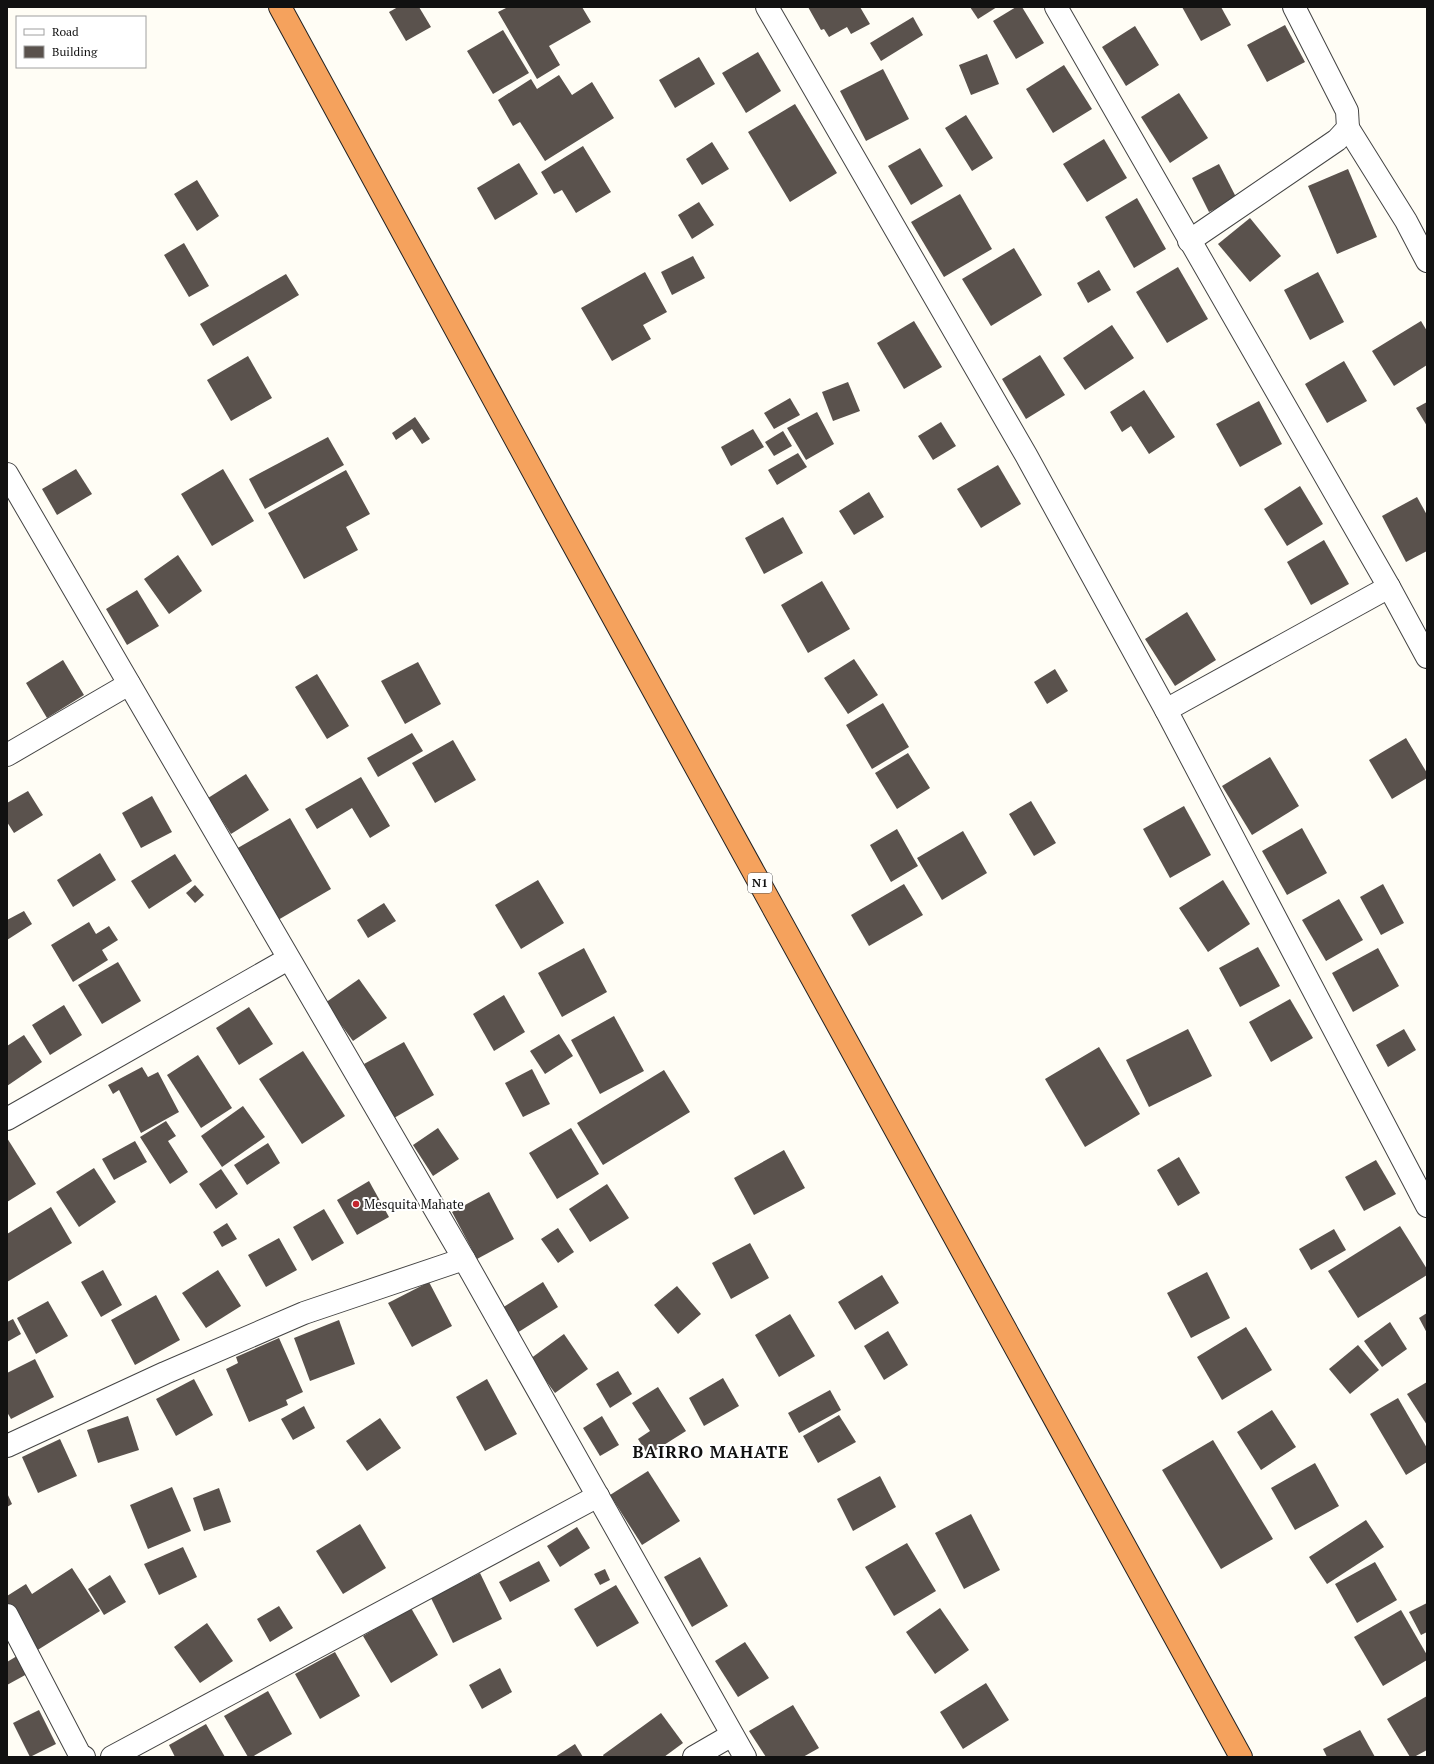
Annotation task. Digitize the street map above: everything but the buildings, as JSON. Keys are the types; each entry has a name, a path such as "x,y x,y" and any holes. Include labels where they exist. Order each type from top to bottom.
{"highway":[{"name":"N1","path":"280,7 1241,1757"}],"street":[{"path":"767,7 1022,448 1166,710 1427,1206"},
{"path":"1056,7 1389,587 1427,657"},
{"path":"1294,7 1347,112 1348,128 1406,221 1427,261"},
{"path":"1189,241 1337,140 1348,128"},
{"path":"7,474 464,1259 745,1757"},
{"path":"1166,710 1389,587"},
{"path":"7,755 129,684"},
{"path":"7,1119 288,959"},
{"path":"7,1446 165,1373 304,1313 464,1259"},
{"path":"112,1757 598,1496"},
{"path":"7,1615 80,1755 84,1757"},
{"path":"694,1757 732,1735"}],"place":[{"name":"Mesquita Mahate","path":"356,1204"}],"district":[{"name":"BAIRRO MAHATE","path":"711,1452"}]}
